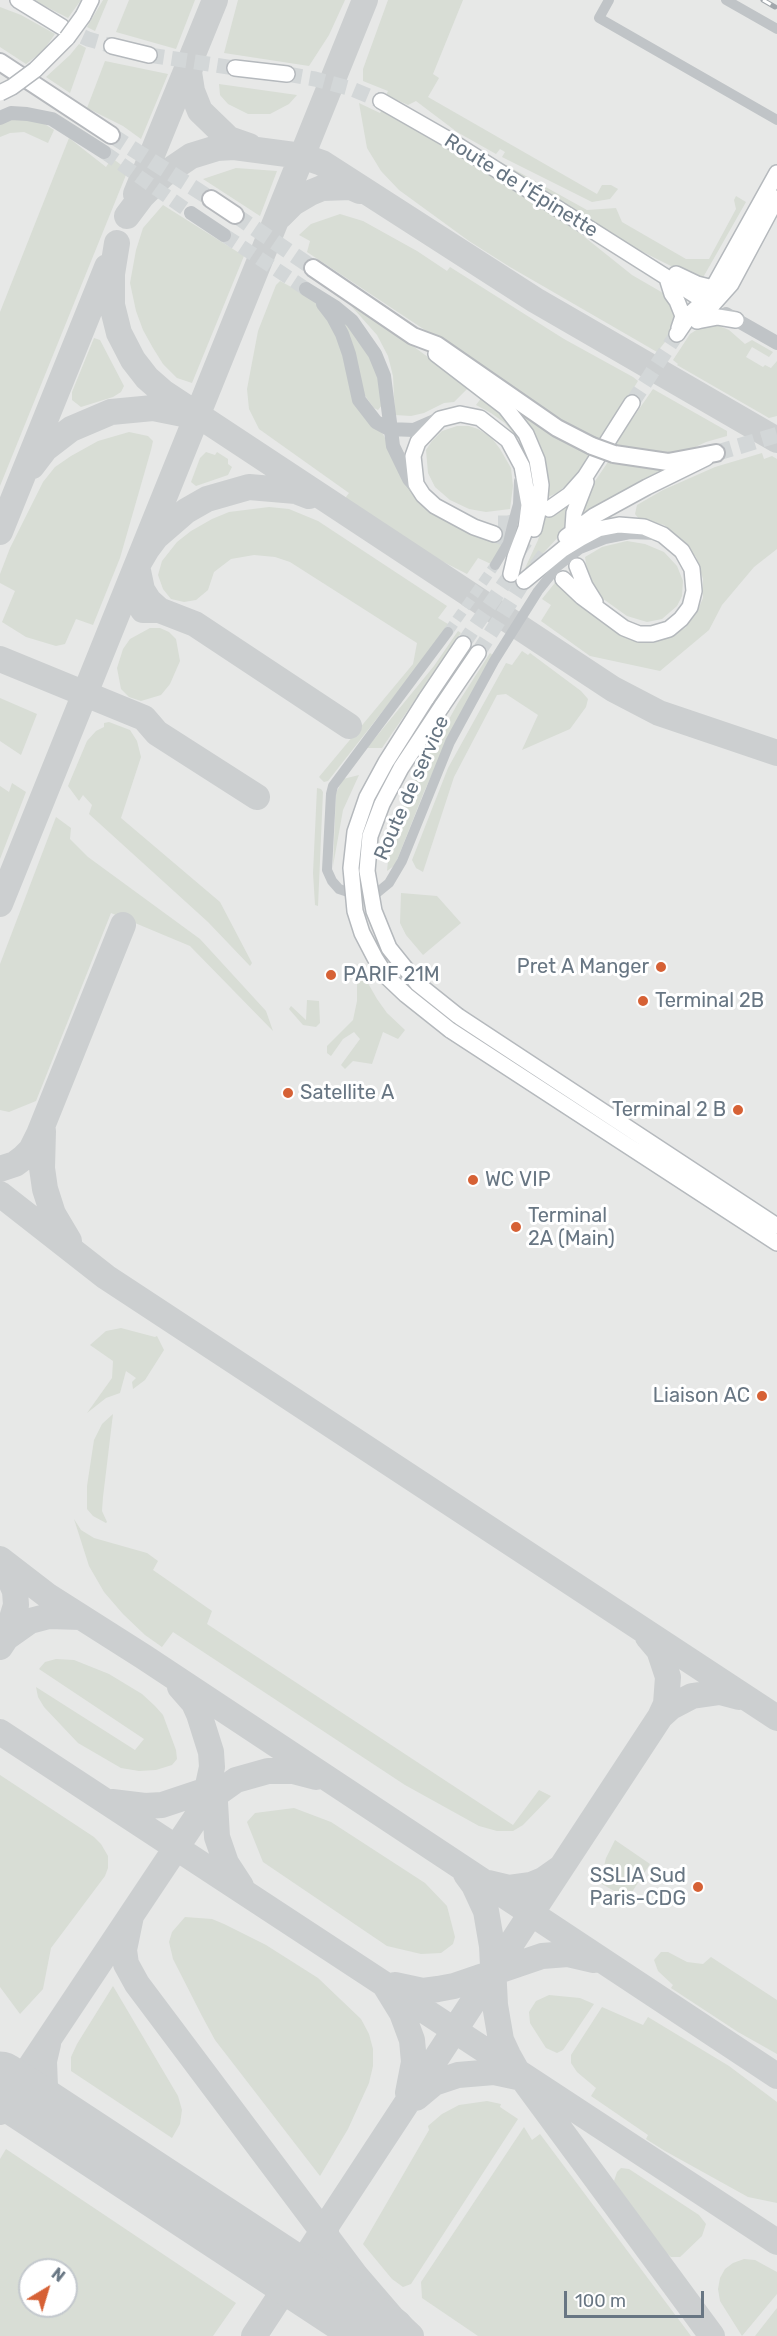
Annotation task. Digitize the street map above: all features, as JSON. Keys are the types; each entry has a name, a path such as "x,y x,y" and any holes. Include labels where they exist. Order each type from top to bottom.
{"main road":[{"path":"18,0 65,33"},
{"path":"0,93 35,70 65,33 83,16 91,0"},
{"path":"112,46 148,55"},
{"path":"0,62 111,135"},
{"path":"236,68 287,74"},
{"name":"Route de l'Épinette","path":"381,101 451,141 663,276 669,272 697,284 714,297"},
{"path":"677,334 692,312 714,297 777,173"},
{"path":"698,321 777,198"},
{"path":"211,199 235,214"},
{"path":"313,268 412,336 505,407 526,434 537,459 541,485 534,530 518,577"},
{"path":"663,276 683,315 677,334"},
{"path":"677,334 698,321 718,317 736,320"},
{"path":"412,336 437,345 595,453 668,462 717,453"},
{"path":"549,509 569,495 595,453 632,403"},
{"path":"496,528 486,523 456,517 435,506 423,495 416,484 413,456 418,442 440,419 460,414 480,418 508,440 522,466 529,505 518,577"},
{"path":"573,528 581,491 595,453"},
{"path":"518,577 556,544 594,516 717,453"},
{"path":"518,577 598,530 619,525 644,527 663,535 682,551 692,569 694,591 690,607 669,629 652,634 639,634 624,628 582,597 563,579"},
{"path":"577,566 595,603 609,617"},
{"path":"463,644 386,762 367,797 355,832 351,868 355,911 362,933 375,958 387,977 450,1030 777,1243"},
{"path":"478,653 401,768 382,804 370,836 367,871 372,901 389,948 418,984 458,1016 777,1227"}],"street":[{"path":"609,0 599,18 777,120"},
{"path":"726,0 777,29"},
{"path":"0,118 11,113 52,119 104,152"},
{"path":"191,213 224,235"},
{"path":"423,495 409,479 400,463 389,429 384,376 375,354 352,321 306,289 333,317 342,334 359,400 376,422 389,429 414,430 440,419"},
{"path":"714,297 736,320 777,343"},
{"path":"495,565 508,543 520,487 508,440"},
{"name":"Route de service","path":"448,632 333,786 327,870 339,889 351,893 378,892 388,883 402,861 450,742 494,662 538,591 558,566 580,549 605,539 630,534 663,535"}],"shaded area":[{"path":"0,0 777,0 777,2336 0,2336"},
{"path":"33,0 81,0 68,18"},
{"path":"103,0 108,0 95,31 87,27"},
{"path":"129,0 195,0 176,49 116,32"},
{"path":"238,0 345,0 329,35 309,66 224,53"},
{"path":"388,0 463,0 433,74 439,78 428,97 597,194 602,185 611,185 618,189 610,199 592,202 502,157 505,152 500,149 496,154 457,132 416,101 408,105 386,95 388,91 363,81 363,69"},
{"path":"0,7 21,15 55,34 43,51 26,64 0,47"},
{"path":"79,44 86,48 70,93 46,77"},
{"path":"105,61 168,74 141,139 123,126 87,108"},
{"path":"219,84 297,95 289,104 270,114 248,114 228,104 220,95"},
{"path":"359,103 380,113 382,109 405,119 552,211 632,275 670,297 678,317 673,323 669,337 657,352 510,267 469,241 399,190 381,171 367,148"},
{"path":"10,118 40,121 54,130 48,143 24,132 10,133 0,137 0,121"},
{"path":"69,138 106,167 112,158 128,170 0,486 0,312"},
{"path":"497,160 587,210 616,208 622,222 686,259 709,259 736,209 734,200 736,196 746,202 701,281 609,235"},
{"path":"236,168 277,171 260,216 203,179"},
{"path":"163,205 244,256 192,383 177,378 163,364 153,348 136,311 130,283 143,228"},
{"path":"340,214 363,221 417,251 447,271 450,267 564,339 638,381 601,440 578,430 546,410 307,252 310,241 299,235 311,224"},
{"path":"280,281 310,297 327,315 341,340 365,416 383,434 406,482 453,522 502,544 491,564 478,558 467,574 348,513 346,497 349,493 259,429 249,409 247,389 258,331 276,285"},
{"path":"347,298 469,387 454,402 444,403 424,413 411,416 395,415 393,376 388,356 377,335 346,300"},
{"path":"339,315 360,336 377,371 382,405 378,410 363,393 352,343"},
{"path":"704,325 717,325 729,330 745,344 752,340 773,352 769,357 752,347 746,357 763,367 765,365 771,368 777,361 777,416 769,418 677,365 673,360 690,334"},
{"path":"94,338 100,340 124,386 121,392 113,397 81,407 72,400 72,392"},
{"path":"653,389 727,431 727,436 689,450 670,453 653,453 615,444"},
{"path":"482,397 501,412 523,442 505,423 476,405"},
{"path":"519,410 594,452 578,475 557,493 548,497 544,462 535,435"},
{"path":"457,426 478,429 491,437 500,449 511,468 513,486 510,509 486,512 469,509 450,500 435,487 428,473 426,450 442,431"},
{"path":"129,432 148,436 153,441 120,558 93,625 76,619 65,644 56,646 26,637 2,622 15,591 0,583 0,574 10,548 43,482 55,467 71,456 98,441"},
{"path":"206,452 215,455 217,452 228,459 228,464 232,467 228,475 196,486 191,482 200,458"},
{"path":"762,453 764,459 772,456 777,459 777,549 754,567 722,605 709,630 660,671 590,656 541,621 551,605 542,599 558,579 639,640 654,643 685,628 696,614 703,598 703,579 696,557 664,525 640,520 635,514 637,505 663,490 715,467"},
{"path":"610,459 679,466 582,520 587,493"},
{"path":"571,496 569,529 561,534 521,577 538,540 547,513"},
{"path":"269,507 289,509 318,521 447,606 438,618 448,624 328,781 324,782 319,777 413,664 417,643 290,562 275,557 254,555 231,559 214,572 208,590 196,600 184,602 171,599 163,589 158,575 162,561 177,542 191,531 229,512"},
{"path":"627,541 645,544 664,552 677,566 683,581 682,596 677,606 662,619 647,622 627,616 602,598 587,570 585,557 602,547"},
{"path":"150,628 160,628 169,632 176,639 180,661 170,684 161,695 141,701 129,697 121,689 117,668 123,649 130,639"},
{"path":"458,631 461,633 382,748 367,748 434,666"},
{"path":"522,651 528,655 530,653 581,691 588,699 586,707 570,729 522,750 538,715 506,694 497,695 454,777 423,872 416,868 412,860 448,768 506,663 512,665"},
{"path":"490,653 494,656 452,730 395,865 387,871 390,839 408,793 458,703"},
{"path":"0,698 37,714 21,755 0,741"},
{"path":"109,722 130,730 137,741 141,757 121,818 220,902 252,963 250,966 208,922 89,814 92,805 83,795 79,801 68,786 87,741 96,731 104,727 104,723"},
{"path":"359,775 343,810 333,866 336,793 343,779"},
{"path":"12,783 26,792 0,859 0,786 9,792"},
{"path":"317,788 323,792 318,906 315,905 313,873"},
{"path":"56,817 71,828 70,839 88,857 200,939 266,1011 273,1031 190,946 111,913 36,1101 9,1112 0,1110 0,964"},
{"path":"401,893 437,896 461,923 423,955 406,935 400,923"},
{"path":"357,964 387,1013 405,1030 398,1039 383,1032 372,1064 353,1061 345,1069 341,1065 360,1039 354,1032 343,1039 331,1056 327,1053 327,1046 353,1020 357,1001"},
{"path":"307,1000 319,1001 320,1023 316,1027 303,1025 289,1009 291,1006 306,1020"},
{"path":"121,1328 157,1336 164,1350 145,1380 133,1389 132,1382 136,1378 126,1371 120,1393 106,1398 87,1413 112,1378 113,1361 90,1345 106,1331"},
{"path":"113,1414 102,1511 106,1523 93,1516 87,1509 87,1486 94,1440 102,1424"},
{"path":"74,1519 81,1530 94,1538 147,1553 158,1561 153,1570 212,1611 207,1624 513,1825 539,1790 551,1796 523,1825 513,1831 497,1831 479,1826 405,1785 173,1632 162,1647 145,1635 104,1592 89,1566"},
{"path":"56,1659 74,1660 109,1674 142,1694 163,1715 176,1750 177,1759 172,1765 156,1770 139,1771 121,1768 78,1743 44,1707 38,1697 36,1687 135,1750 144,1739 39,1669 45,1662"},
{"path":"0,1775 94,1837 108,1856 105,1876 51,1948 43,1989 20,2014 0,1987"},
{"path":"294,1808 331,1822 425,1883 447,1906 455,1937 453,1944 441,1953 421,1954 387,1946 263,1862 247,1822 255,1813"},
{"path":"615,1840 650,1864 632,1892 616,1892 600,1883 606,1858"},
{"path":"185,1917 212,1919 224,1924 266,1945 318,1978 361,2019 369,2034 373,2049 373,2066 369,2083 348,2129 320,2176 215,2040 202,2016 173,1959 169,1942 172,1932"},
{"path":"661,1952 668,1952 687,1962 703,1964 711,1957 777,2000 777,2054 738,2032 671,1988 673,1985 658,1971 654,1960"},
{"path":"113,1986 178,2096 182,2110 180,2124 172,2138 71,2071 71,2057 77,2044"},
{"path":"549,1995 580,1998 594,2004 563,2050 557,2053 546,2048 530,2023 529,2012 536,2001"},
{"path":"602,2007 643,2025 648,2017 729,2066 777,2102 777,2203 748,2197 665,2151 646,2139 648,2135 591,2096 596,2088 577,2072 571,2063 571,2055"},
{"path":"487,2101 501,2104 500,2107 518,2119 411,2284 403,2287 392,2279 363,2244 429,2130 428,2126 442,2114 459,2105"},
{"path":"524,2127 532,2140 540,2134 691,2336 478,2336 422,2298 421,2282"},
{"path":"6,2149 236,2303 213,2336 0,2336 0,2159"},
{"path":"621,2168 629,2169 699,2215 706,2224 702,2236 680,2257 671,2257 664,2251 614,2181"},
{"path":"744,2259 755,2260 777,2272 777,2294 742,2336 720,2301 718,2289 725,2269"},
{"path":"777,2308 777,2336 755,2336"}],"taxiway":[{"path":"136,194 215,0"},
{"path":"0,904 365,0"},
{"path":"191,65 189,72 192,91 200,111 229,139 249,146"},
{"path":"127,216 142,196 163,175 191,156 217,148 234,147 302,156 322,163 535,300 777,440"},
{"path":"280,216 293,203 322,188 351,187 360,191"},
{"path":"117,243 112,274 112,305 119,333 133,360 147,378 163,392 613,689 659,713 777,753"},
{"path":"0,532 107,267"},
{"path":"32,466 45,449 71,429 111,412 153,408 188,415"},
{"path":"159,610 142,590 137,566 156,537 186,511 207,499 249,487 296,491 309,496"},
{"path":"143,610 159,610 195,624 349,726"},
{"path":"0,659 144,718 157,733 257,797"},
{"path":"0,1169 15,1164 31,1150 123,925"},
{"path":"43,1131 42,1168 45,1189 53,1214 69,1241"},
{"path":"0,1194 106,1277 777,1718"},
{"path":"0,1559 48,1596 144,1657 777,2076"},
{"path":"0,1647 6,1638 16,1605 15,1591 2,1562"},
{"path":"6,1638 30,1621 49,1616 81,1617"},
{"path":"254,2336 660,1717 666,1704 668,1677 659,1650 648,1637"},
{"path":"180,1687 194,1703 211,1752 212,1767 200,1808"},
{"path":"660,1717 671,1707 692,1696 720,1692 739,1697"},
{"path":"0,1732 777,2242"},
{"path":"0,2112 204,1806 236,1780 268,1771 293,1771 316,1777"},
{"path":"214,1785 217,1837 226,1863 241,1886"},
{"path":"112,1802 145,1806 162,1805 216,1787"},
{"path":"488,1883 509,1888 531,1885 560,1868"},
{"path":"466,1874 474,1885 486,1911 492,1946 495,2005 501,2040 508,2055 517,2071 712,2336"},
{"path":"131,1916 124,1950 126,1964 137,1984 356,2276 411,2336"},
{"path":"395,1985 423,1991 454,1986 542,1956 568,1954 594,1960"},
{"path":"386,1987 402,2013 412,2040 414,2062 408,2093"},
{"path":"48,2044 44,2061 45,2087 56,2108 83,2137"},
{"path":"416,2098 434,2083 458,2075 494,2072 522,2078"},
{"path":"326,2231 321,2250 325,2279 335,2299 355,2316"}],"runway":[{"path":"0,2083 385,2336"}],"tunnel":[{"path":"62,27 88,39 112,46"},
{"path":"149,55 235,68"},
{"path":"287,74 352,89 381,101"},
{"path":"111,135 211,199"},
{"path":"104,152 191,213"},
{"path":"235,215 313,268"},
{"path":"224,235 306,289"},
{"path":"632,403 677,334"},
{"path":"716,453 777,435"},
{"path":"498,523 527,518"},
{"path":"494,534 515,543 555,571"},
{"path":"448,632 495,565"},
{"path":"463,644 511,574"},
{"path":"478,653 524,581"}],"railway":[{"path":"763,0 775,7"}],"place":[{"name":"Pret A Manger","path":"661,967"},
{"name":"PARIF 21M","path":"331,975"},
{"name":"Terminal 2B","path":"643,1001"},
{"name":"Satellite A","path":"288,1093"},
{"name":"Terminal 2 B","path":"738,1110"},
{"name":"WC VIP","path":"473,1180"},
{"name":"Terminal 2A (Main)","path":"516,1227"},
{"name":"Liaison AC","path":"762,1396"},
{"name":"SSLIA Sud Paris-CDG","path":"698,1887"}]}
